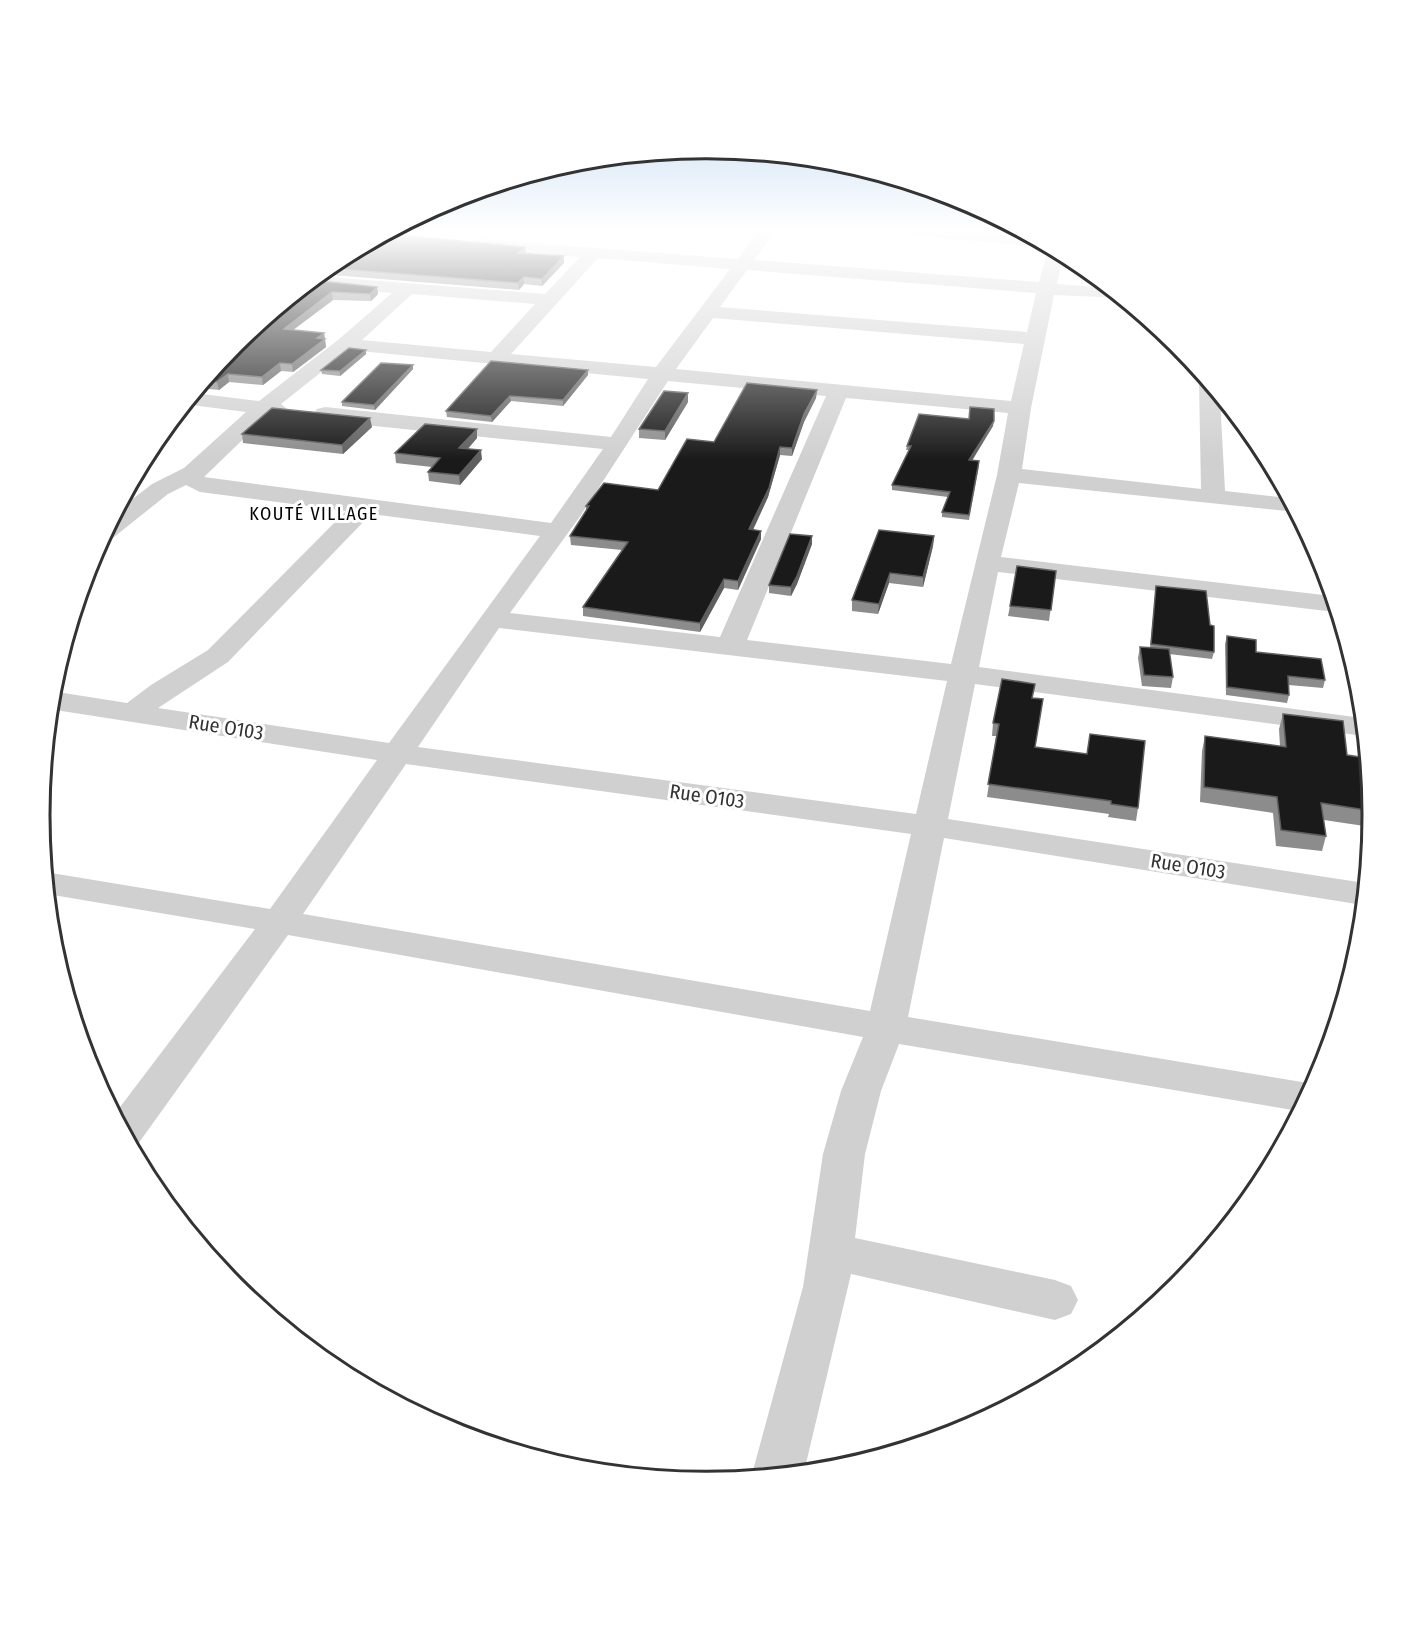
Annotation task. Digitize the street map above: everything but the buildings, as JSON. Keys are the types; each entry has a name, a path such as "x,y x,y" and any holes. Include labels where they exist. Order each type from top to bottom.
{"street":[{"path":"119,521 160,489 192,473 264,407 345,344 387,307"},
{"path":"496,358 545,307"},
{"path":"128,1126 280,921 492,619 557,531 618,444 662,374 711,307"},
{"path":"780,1466 826,1287 844,1154 861,1092 885,1028 987,563 1009,475 1020,408 1042,307"},
{"path":"707,312 1035,339"},
{"path":"345,344 1020,408"},
{"path":"730,647 838,390"},
{"path":"1209,395 1213,497"},
{"path":"198,400 618,444"},
{"path":"192,473 192,479 200,485 557,531"},
{"path":"1009,475 1283,505"},
{"path":"133,713 161,691 218,656 366,505"},
{"path":"987,563 1327,603"},
{"path":"492,619 963,674 1356,726"},
{"name":"Rue O103","path":"60,702 398,754 930,826 1357,893"},
{"path":"53,884 280,921 885,1028 1156,1070 1298,1095"},
{"path":"831,1251 1055,1300"}],"district":[{"name":"KOUTÉ VILLAGE","path":"314,514"}]}
